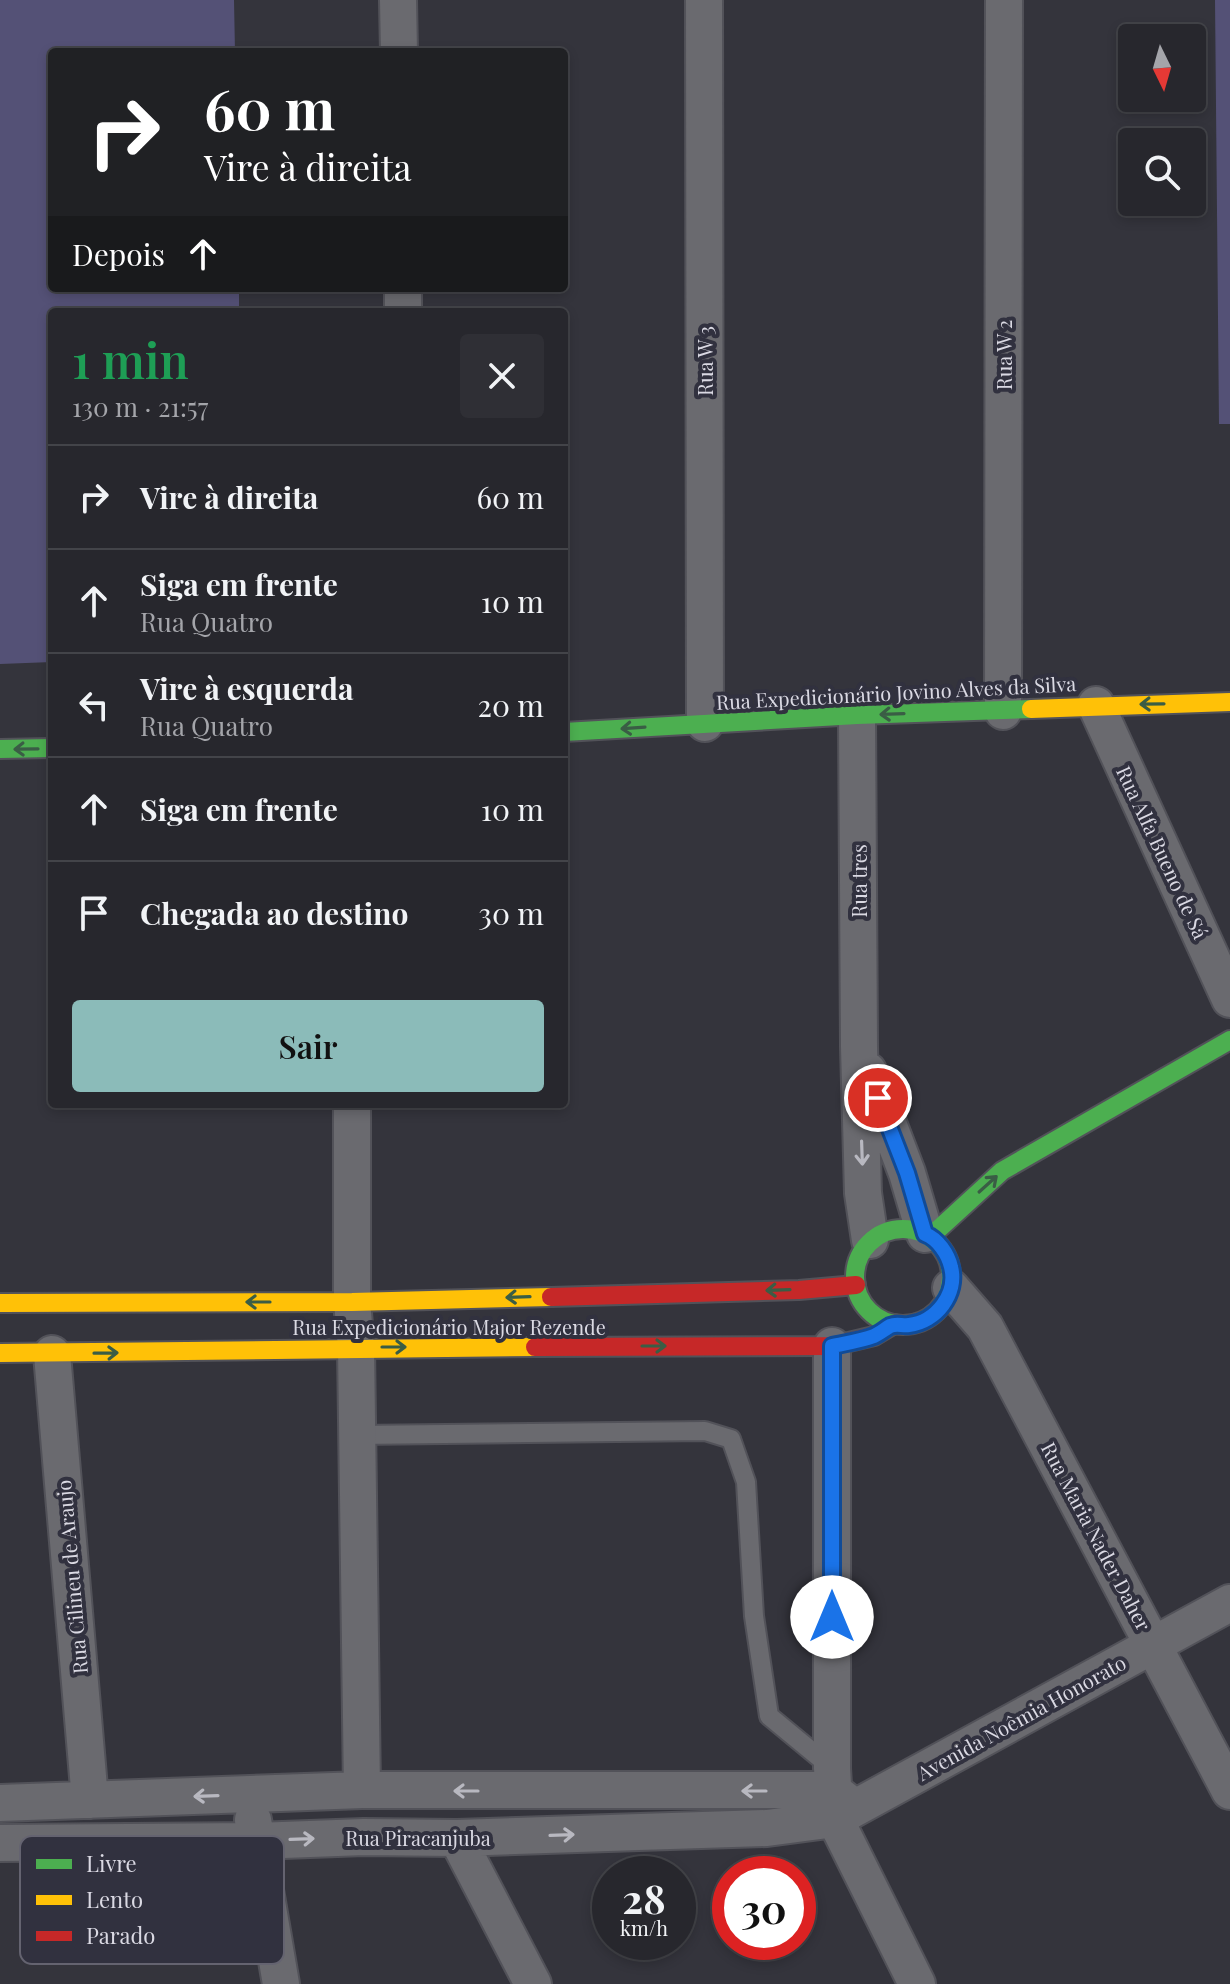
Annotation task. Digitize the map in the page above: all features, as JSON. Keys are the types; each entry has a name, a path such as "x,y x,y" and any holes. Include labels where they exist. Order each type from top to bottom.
{"street":[{"path":"398,0 399,48"},
{"name":"Rua W 3","path":"704,0 705,723"},
{"name":"Rua W 2","path":"1003,711 1004,0"},
{"name":"Rua Expedicionário Jovino Alves da Silva","path":"568,732 857,715 1230,702"},
{"name":"Rua Alfa Bueno de Sá","path":"1096,705 1230,999"},
{"name":"Rua tres","path":"857,715 859,1047 863,1193 870,1240"},
{"path":"0,749 48,748"},
{"path":"928,1235 1002,1171 1230,1040"},
{"path":"859,1047 928,1235"},
{"path":"352,1108 352,1302 356,1347 362,1790"},
{"path":"907,1228 928,1235 946,1252 952,1270 951,1288 945,1302 923,1321 908,1325 879,1319 866,1309 858,1296 855,1265 861,1251 870,1240 888,1230 907,1228"},
{"name":"Rua Expedicionário Major Rezende","path":"0,1303 352,1302 799,1290 856,1285"},
{"name":"Rua Maria Nader Daher","path":"951,1288 985,1327 1230,1791"},
{"name":"Rua Expedicionário Major Rezende","path":"0,1353 356,1347 832,1346 874,1336 894,1324"},
{"path":"832,1346 838,1796 917,1984"},
{"name":"Rua Cilineu de Araujo","path":"52,1354 90,1800"},
{"name":"Avenida Noêmia Honorato","path":"838,1796 1230,1603"},
{"path":"0,1803 362,1790 838,1796"},
{"path":"250,1794 255,1836"},
{"name":"Rua Piracanjuba","path":"284,1840 767,1828 838,1796"},
{"path":"457,1838 533,1984"},
{"name":"Rua Piracanjuba","path":"0,1843 20,1843"},
{"path":"278,1964 281,1984"}],"lane":[{"path":"357,1435 705,1431 731,1439 746,1482 754,1616 769,1716 838,1796"}],"shaded area":[{"path":"0,0 234,0 235,48 48,48 48,292 239,292 239,308 48,308 48,662 0,664"},
{"path":"1215,0 1230,0 1230,424 1219,424"}],"traffic: fast":[{"path":"568,732 857,715 1031,709"},
{"path":"0,749 48,748"},
{"path":"931,1236 1002,1171 1230,1040"},
{"path":"903,1229 922,1232 937,1243 948,1258 951,1277 948,1296 937,1311 922,1322 903,1325 884,1322 869,1311 858,1296 855,1277 858,1258 869,1243 884,1232 903,1229"}],"traffic: slow":[{"path":"1031,709 1230,702"},
{"path":"0,1303 352,1302 551,1297"},
{"path":"0,1353 535,1347"}],"traffic: jam":[{"path":"551,1297 799,1290 856,1285"},
{"path":"535,1347 832,1346 874,1336 894,1324"}],"route":[{"path":"832,1617 832,1346 874,1336 894,1324 908,1325 923,1321 945,1302 951,1288 952,1270 946,1252 925,1234 907,1173 878,1098"}]}
